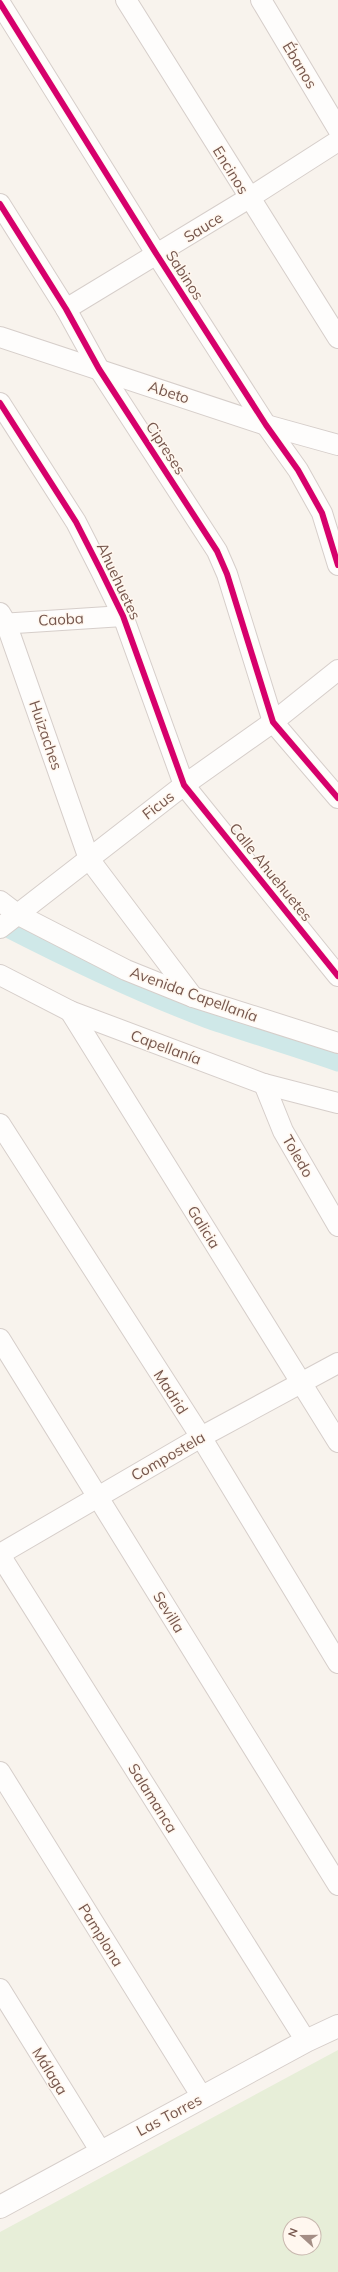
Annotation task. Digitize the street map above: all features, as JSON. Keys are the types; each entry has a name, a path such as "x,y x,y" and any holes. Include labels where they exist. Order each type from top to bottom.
{"street":[{"name":"Encinos","path":"126,0 338,338"},
{"name":"Ébanos","path":"261,0 338,129"},
{"name":"Sabinos","path":"0,3 157,255 266,424 298,470 322,513 338,565"},
{"name":"Sauce","path":"66,309 157,255 338,141"},
{"name":"Cipreses","path":"0,204 66,309 99,369 217,551 227,574 273,722"},
{"name":"Abeto","path":"0,337 266,424 338,445"},
{"name":"Ahuehuetes","path":"0,403 76,522 123,616 184,785"},
{"name":"Caoba","path":"2,620 123,616"},
{"name":"Huizaches","path":"2,620 89,859 193,997"},
{"name":"Ficus","path":"9,921 184,785 273,722 338,670"},
{"path":"273,722 338,798"},
{"name":"Calle Ahuehuetes","path":"184,785 338,976"},
{"path":"0,901 9,921"},
{"name":"Avenida Capellanía","path":"9,921 193,997 336,1041"},
{"name":"Capellanía","path":"0,975 70,1011 264,1084 338,1103"},
{"name":"Galicia","path":"70,1011 338,1442"},
{"name":"Toledo","path":"264,1084 283,1131 338,1226"},
{"name":"Madrid","path":"0,1124 201,1438 338,1663"},
{"name":"Sevilla","path":"0,1339 338,1885"},
{"name":"Compostela","path":"0,1554 98,1496 338,1363"},
{"name":"Salamanca","path":"0,1554 306,2041"},
{"name":"Pamplona","path":"0,1772 202,2097"},
{"name":"Málaga","path":"0,1989 101,2152"},
{"name":"Las Torres","path":"0,2207 306,2041 338,2026"}],"green space":[{"path":"338,2050 338,2272 0,2272 0,2232"}],"waterway":[{"path":"0,924 102,974 181,1009 224,1025 338,1062"}],"cycle path":[{"path":"0,3 157,255 266,425 298,470 322,513 338,565"},
{"path":"0,204 66,309 99,369 217,551 227,574 273,722 338,798"},
{"path":"0,403 76,522 123,616 184,785 338,976"}]}
